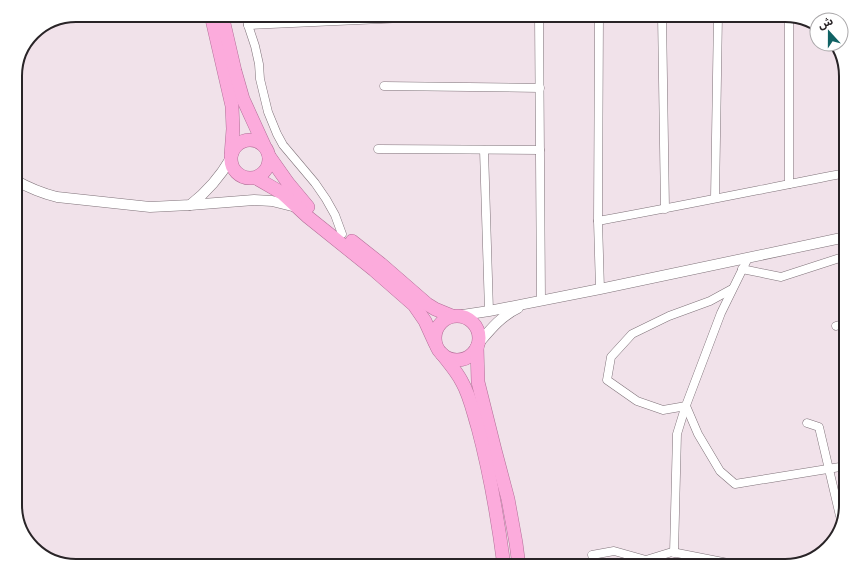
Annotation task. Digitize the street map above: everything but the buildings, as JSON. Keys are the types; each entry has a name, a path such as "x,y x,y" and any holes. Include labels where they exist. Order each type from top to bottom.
{"highway":[{"path":"213,22 232,106 233,130 231,164 234,170 243,177 256,178 282,193 308,217 374,270 414,305 425,320 438,349 462,381 469,396 484,449 503,559"},
{"path":"224,22 243,99 267,151 269,162 268,167 265,172 256,178"},
{"path":"231,156 233,149 242,142 248,140 259,142 304,203 321,219 373,257 427,304 439,311 454,316 463,317 474,324 478,330 479,337 478,382 508,499 518,559"},
{"path":"435,343 438,326 447,318 454,316"},
{"path":"442,354 448,358 461,360 473,353 478,346"}],"street":[{"path":"248,22 255,46 260,78 268,112 277,134 283,145 315,183 326,199 335,215 342,234"},
{"path":"248,25 315,22"},
{"path":"539,22 541,300"},
{"path":"599,22 598,221 600,288"},
{"path":"662,22 665,209"},
{"path":"715,198 718,22"},
{"path":"789,22 789,184"},
{"path":"384,86 540,88"},
{"path":"378,149 540,150"},
{"path":"484,150 489,311"},
{"path":"190,205 199,199 213,184 231,156"},
{"path":"598,221 839,174"},
{"path":"22,184 33,190 57,197 150,207 254,200 272,201 298,207"},
{"path":"454,316 489,311 839,238"},
{"path":"674,553 677,434 721,313 748,258"},
{"path":"742,269 782,277 839,258"},
{"path":"686,406 663,410 637,401 607,380 611,357 632,334 669,316 710,301 732,289"},
{"path":"478,346 502,318 514,310 531,302"},
{"path":"686,406 698,434 720,471 735,484 839,467"},
{"path":"807,423 819,427 839,512"},
{"path":"592,555 614,551 642,559"},
{"path":"649,559 672,552 706,559"}]}
